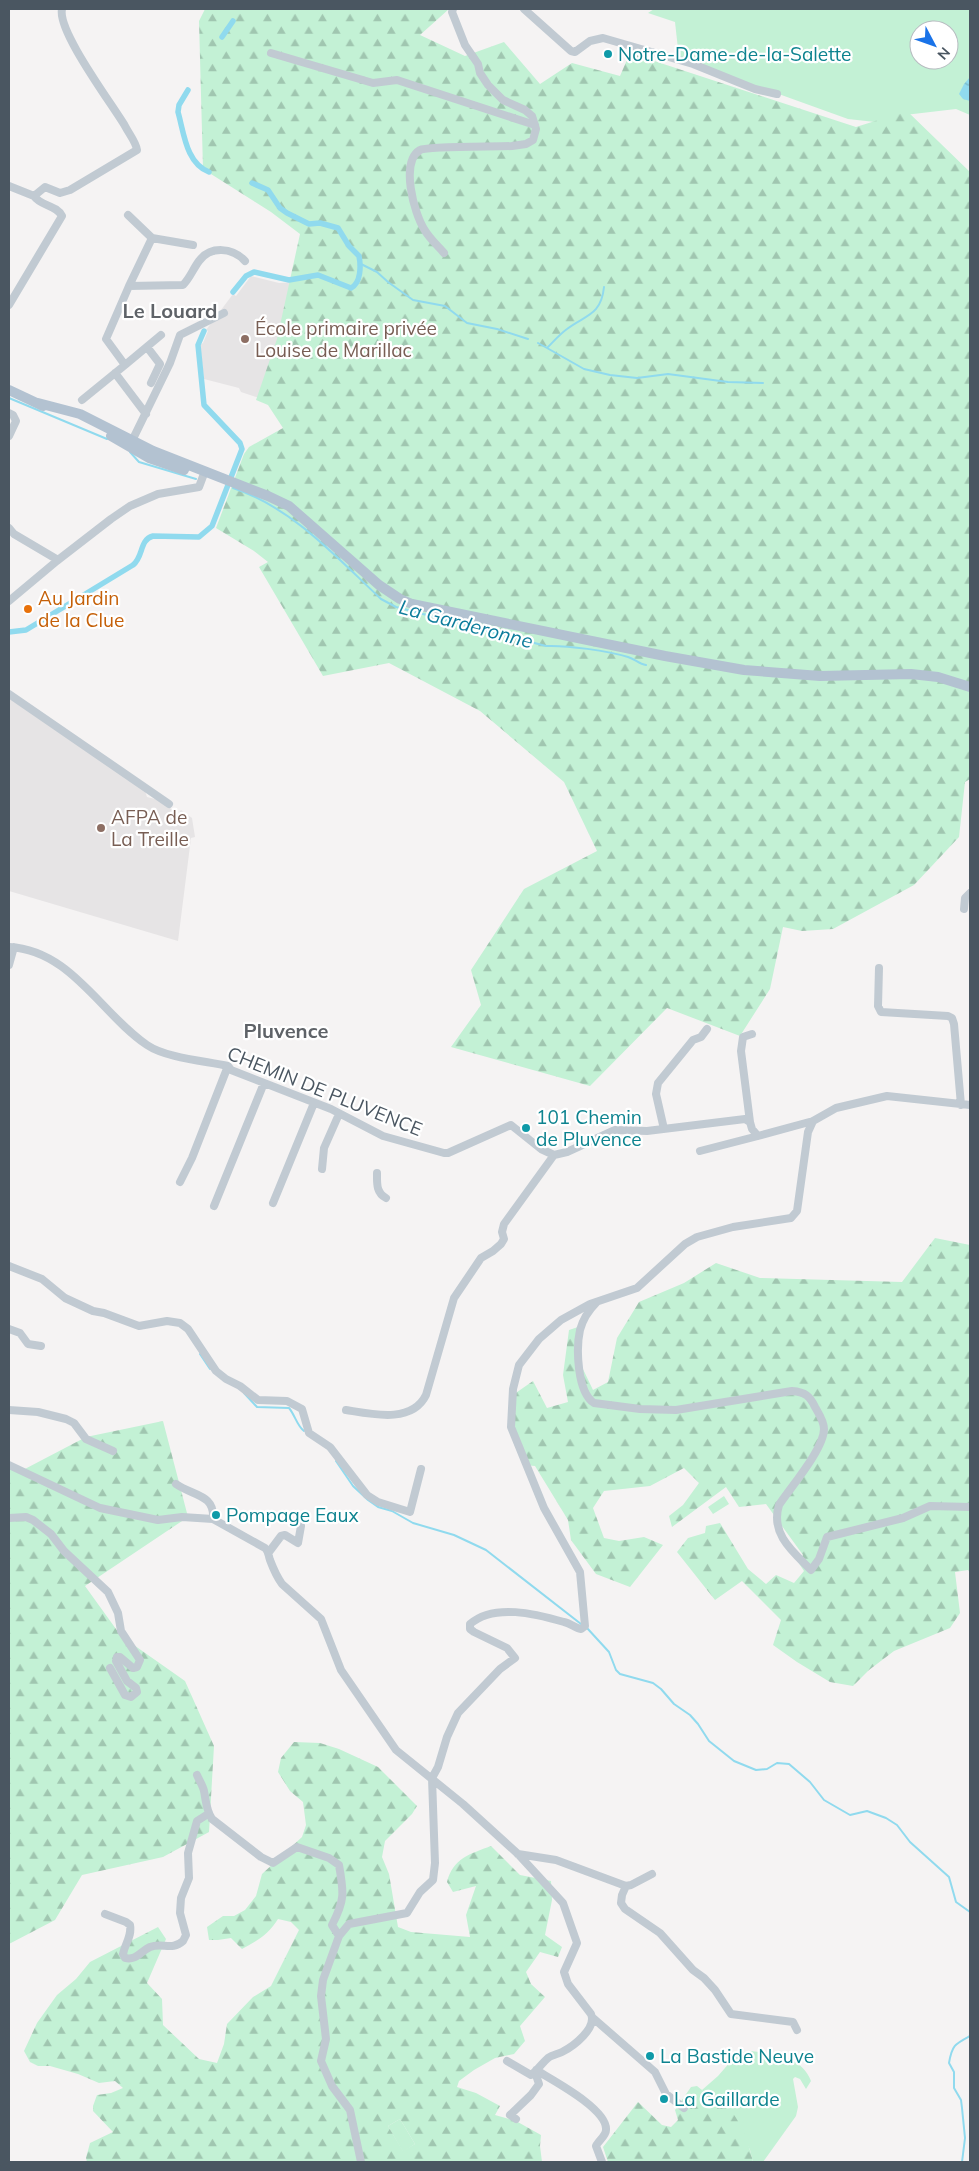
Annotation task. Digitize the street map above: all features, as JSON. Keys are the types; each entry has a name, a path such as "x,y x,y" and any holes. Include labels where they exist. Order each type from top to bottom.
{"main road":[{"path":"9,390 101,427 131,443 156,460 231,481 289,506 389,593 412,604 651,654 782,674 820,676 911,674 938,677 970,687"}],"street":[{"path":"34,196 44,187 60,193 70,190 137,150 111,103 80,58 61,18 62,9"},
{"path":"444,253 424,230 418,216 410,185 411,163 414,156 426,148 526,144 533,140 536,129 532,116 526,110 503,100 480,74 478,64 465,45 452,12 453,9"},
{"path":"524,9 571,51 576,52 590,41 603,38 692,64 755,89 776,94"},
{"path":"271,53 373,83 397,80 535,125"},
{"path":"9,186 34,196 36,200 57,209 62,216 9,305"},
{"path":"128,215 152,238 193,245"},
{"path":"125,365 106,339 152,238"},
{"path":"129,286 183,285 189,279 199,261 212,252 226,249 233,251 245,262"},
{"path":"131,443 170,363 180,336 224,313"},
{"path":"82,400 161,335"},
{"path":"148,346 160,364 151,383"},
{"path":"115,373 146,414"},
{"path":"9,413 16,421 9,436"},
{"path":"9,601 58,560 130,506 158,494 199,487 205,473"},
{"path":"9,528 14,534 58,560"},
{"path":"9,694 168,804"},
{"path":"964,910 964,898 970,893"},
{"path":"9,965 12,947"},
{"name":"CHEMIN DE PLUVENCE","path":"12,947 33,951 62,967 99,998 140,1040 161,1053 228,1066 231,1070 314,1103 383,1136 444,1153 448,1153 511,1125 541,1149 554,1155"},
{"path":"879,968 878,1006 881,1012 948,1016 952,1018 962,1104"},
{"path":"664,1129 656,1094 658,1083 693,1040 701,1037 707,1029"},
{"path":"752,1034 744,1037 741,1051 750,1122 752,1129 758,1136"},
{"path":"180,1182 202,1135 228,1066"},
{"path":"214,1206 264,1083"},
{"path":"700,1151 813,1121 836,1108 887,1096 970,1105"},
{"path":"273,1203 314,1103"},
{"path":"322,1169 324,1148 339,1114"},
{"path":"346,1410 377,1415 412,1411 421,1405 426,1395 454,1298 481,1258 493,1252 501,1244 504,1239 502,1232 504,1224 554,1155 567,1152 615,1130 664,1129 745,1119 750,1122"},
{"path":"362,2162 350,2110 332,2086 321,2061 326,2039 321,1996 323,1980 340,1936 349,1924 407,1913 420,1892 433,1880 435,1863 432,1778 438,1767 447,1737 458,1714 500,1669 515,1660 512,1652 507,1648 474,1632 470,1626 472,1622 490,1614 510,1611 564,1622 581,1630 585,1626 580,1572 544,1508 511,1427 513,1390 519,1365 539,1339 561,1320 597,1301 618,1296 637,1288 685,1244 697,1236 733,1227 791,1218 797,1211 808,1132 813,1121"},
{"path":"377,1173 377,1189 381,1196 386,1198"},
{"path":"9,1266 42,1279 65,1298 87,1309 139,1326 167,1321 180,1323 188,1329 216,1371 226,1379 240,1386 258,1400 287,1401 302,1409 309,1433 330,1447 359,1486 378,1502 410,1512 421,1469"},
{"path":"597,1301 585,1317 578,1341 582,1386 588,1399 594,1402 640,1409 676,1410 792,1392 801,1392 810,1397 821,1418 824,1429 822,1436 813,1458 779,1505 776,1514 779,1533 786,1545 812,1570 819,1559 827,1537 903,1518 930,1506 970,1507"},
{"path":"9,1329 20,1333 28,1344 40,1346"},
{"path":"9,1410 38,1412 66,1419 74,1424 86,1439 113,1451"},
{"path":"9,1465 79,1500 112,1511 158,1520 182,1517 213,1519 269,1552"},
{"path":"176,1484 210,1503 214,1509 213,1519"},
{"path":"9,1518 26,1517 33,1520 51,1534 64,1550 108,1592 118,1613 121,1631 140,1660 137,1668 133,1668 120,1657 117,1657 116,1661 127,1681 138,1692 131,1697 125,1695 110,1668"},
{"path":"302,1526 298,1543 285,1535 281,1536 269,1552 269,1558 282,1584 321,1619 341,1670 396,1750 432,1778 518,1854 567,1910 577,1943 572,1957 565,1966 566,1980 588,2008 593,2018 655,2072 666,2094 684,2108"},
{"path":"197,1775 204,1791 204,1801 208,1814 212,1819 268,1862 273,1863 279,1860 297,1847 329,1858 339,1865 342,1902 340,1912 332,1925 340,1936"},
{"path":"105,1914 130,1925 130,1939 125,1946 123,1954 125,1958 134,1957 152,1946 172,1948 184,1941 185,1930 180,1913 182,1898 189,1878 188,1853 197,1821 208,1814"},
{"path":"518,1854 556,1860 626,1886 652,1874"},
{"path":"626,1886 621,1902 626,1909 660,1933 693,1970 715,1990 731,2014 793,2022 797,2030"},
{"path":"507,2061 531,2075 548,2058 574,2043 588,2030 593,2018"},
{"path":"516,2119 510,2115 531,2096 539,2084 536,2071"},
{"path":"536,2071 598,2111 606,2127 605,2134 596,2146 602,2162"}],"shaded area":[{"name":"École primaire privée Louise de Marillac","path":"251,276 279,283 298,282 265,400 241,392 239,388 204,379 200,345 203,343 208,331 206,330 233,294 236,296"},
{"name":"AFPA de La Treille","path":"9,696 145,791 147,797 159,800 178,814 181,810 192,818 195,837 191,838 178,941 9,891"}],"green space":[{"path":"205,9 449,9 420,35 465,56 504,42 540,84 572,63 620,76 630,53 856,127 907,111 970,172 970,779 965,782 959,837 914,885 833,929 802,931 783,927 770,989 740,1036 667,1008 590,1086 451,1047 481,1005 471,970 524,889 597,851 564,782 480,711 389,663 323,676 259,567 268,562 254,551 216,528 244,454 249,447 283,428 268,405 256,400 277,339 300,234 271,212 203,169 199,21"},
{"path":"654,9 970,9 970,115 956,109 896,116 875,122 848,119 679,58 675,22 648,13"},
{"path":"935,1238 970,1245 970,1573 968,1570 955,1572 960,1613 950,1628 894,1651 869,1670 853,1686 830,1682 773,1645 781,1620 742,1581 715,1600 677,1552 688,1538 705,1533 706,1526 720,1523 748,1569 766,1584 776,1575 794,1583 804,1571 798,1562 803,1555 766,1504 739,1507 726,1487 672,1527 669,1516 683,1505 699,1483 684,1468 650,1486 604,1491 593,1508 604,1538 619,1541 644,1537 663,1545 630,1587 596,1574 571,1540 568,1520 535,1466 523,1465 513,1441 510,1397 533,1381 547,1408 568,1402 563,1375 569,1330 578,1327 582,1367 593,1390 608,1382 617,1338 639,1302 684,1283 716,1263 760,1278 902,1282"},
{"path":"163,1421 188,1517 85,1586 121,1636 185,1681 214,1746 209,1832 163,1857 82,1875 55,1920 9,1944 9,1468 21,1471 86,1437"},
{"path":"724,1496 729,1504 713,1514 708,1507"},
{"path":"294,1742 320,1743 339,1749 378,1767 417,1806 412,1814 385,1841 382,1857 389,1874 398,1927 411,1932 470,1937 466,1915 476,1886 453,1892 447,1882 453,1867 458,1862 491,1846 520,1875 551,1881 552,1900 545,1935 562,1947 558,1957 540,1952 526,1972 531,1984 545,1997 520,2026 525,2041 514,2054 495,2058 474,2070 459,2081 457,2087 476,2093 500,2106 495,2115 516,2121 541,2135 542,2162 87,2162 86,2158 90,2143 113,2132 93,2111 97,2095 111,2093 123,2088 115,2081 99,2083 78,2074 50,2066 38,2066 30,2062 24,2051 37,2023 57,1995 76,1979 90,1962 158,1927 166,1939 147,1983 162,1999 163,2025 199,2059 217,2063 224,2044 227,2024 253,1997 271,1986 299,1930 291,1922 278,1919 262,1937 242,1949 231,1938 209,1940 207,1927 223,1916 234,1916 245,1910 256,1896 262,1874 302,1837 306,1825 303,1802 290,1791 278,1772 281,1758","holes":["400,2119 415,2144 403,2151 388,2126"]},
{"path":"750,2051 786,2057 801,2066 811,2081 806,2089 800,2079 795,2077 793,2079 798,2107 796,2116 763,2162 753,2162 750,2150 735,2118 702,2090 718,2076 738,2053"},
{"path":"697,2086 729,2108 746,2138 753,2162 608,2162 603,2147 638,2102 662,2125 671,2127 678,2120 675,2110 691,2087"},
{"path":"400,2119 415,2144 403,2152 388,2126"}],"water":[{"path":"970,77 970,101 963,99 959,94"}],"waterway":[{"path":"222,37 233,21"},
{"path":"188,90 179,105 178,112 184,138 195,162 209,172"},
{"path":"233,292 246,276 254,272 289,280 318,275 351,288 357,282 360,274 359,256 349,246 338,228 320,223 309,224 287,213 280,208 268,190 252,183"},
{"path":"359,263 377,272 413,300 445,306 467,323 497,329 528,339"},
{"path":"538,343 547,348 564,331 591,314 599,304 604,287"},
{"path":"9,632 26,630 133,565 139,557 143,545 149,538 153,536 199,537 212,526 242,449 240,443 204,405 198,345 204,331"},
{"path":"547,348 584,369 610,375 637,378 668,374 728,382 763,383"},
{"name":"La Garderonne","path":"9,398 107,439"},
{"name":"La Garderonne","path":"130,452 139,462 196,479"},
{"name":"La Garderonne","path":"233,488 255,497 294,521 313,535 381,599 396,607 546,646 576,647 610,653 628,657 646,665"},
{"path":"200,1354 210,1369"},
{"path":"244,1393 257,1407 289,1408 304,1431"},
{"path":"336,1461 353,1486 378,1507 392,1511 413,1523 454,1535 486,1550 581,1624"},
{"path":"587,1628 609,1652 616,1670 620,1674 653,1683 661,1689 674,1704 690,1715 709,1741 734,1761 756,1770 767,1769 777,1763 789,1764 810,1782 824,1800 850,1815 867,1811 886,1818 897,1825 910,1842 949,1877 956,1902 970,1912"},
{"path":"962,2162 965,2138 961,2100 954,2088 954,2072 949,2063 951,2052 955,2046 970,2036"}],"place":[{"name":"Notre-Dame-de-la-Salette","path":"608,54"},
{"name":"École primaire privée Louise de Marillac","path":"245,339"},
{"name":"Au Jardin de la Clue","path":"28,609"},
{"name":"AFPA de La Treille","path":"101,828"},
{"name":"101 Chemin de Pluvence","path":"526,1128"},
{"name":"Pompage Eaux","path":"216,1515"},
{"name":"La Bastide Neuve","path":"650,2056"},
{"name":"La Gaillarde","path":"664,2099"}],"district":[{"name":"Le Louard","path":"170,311"},
{"name":"Pluvence","path":"286,1031"}]}
